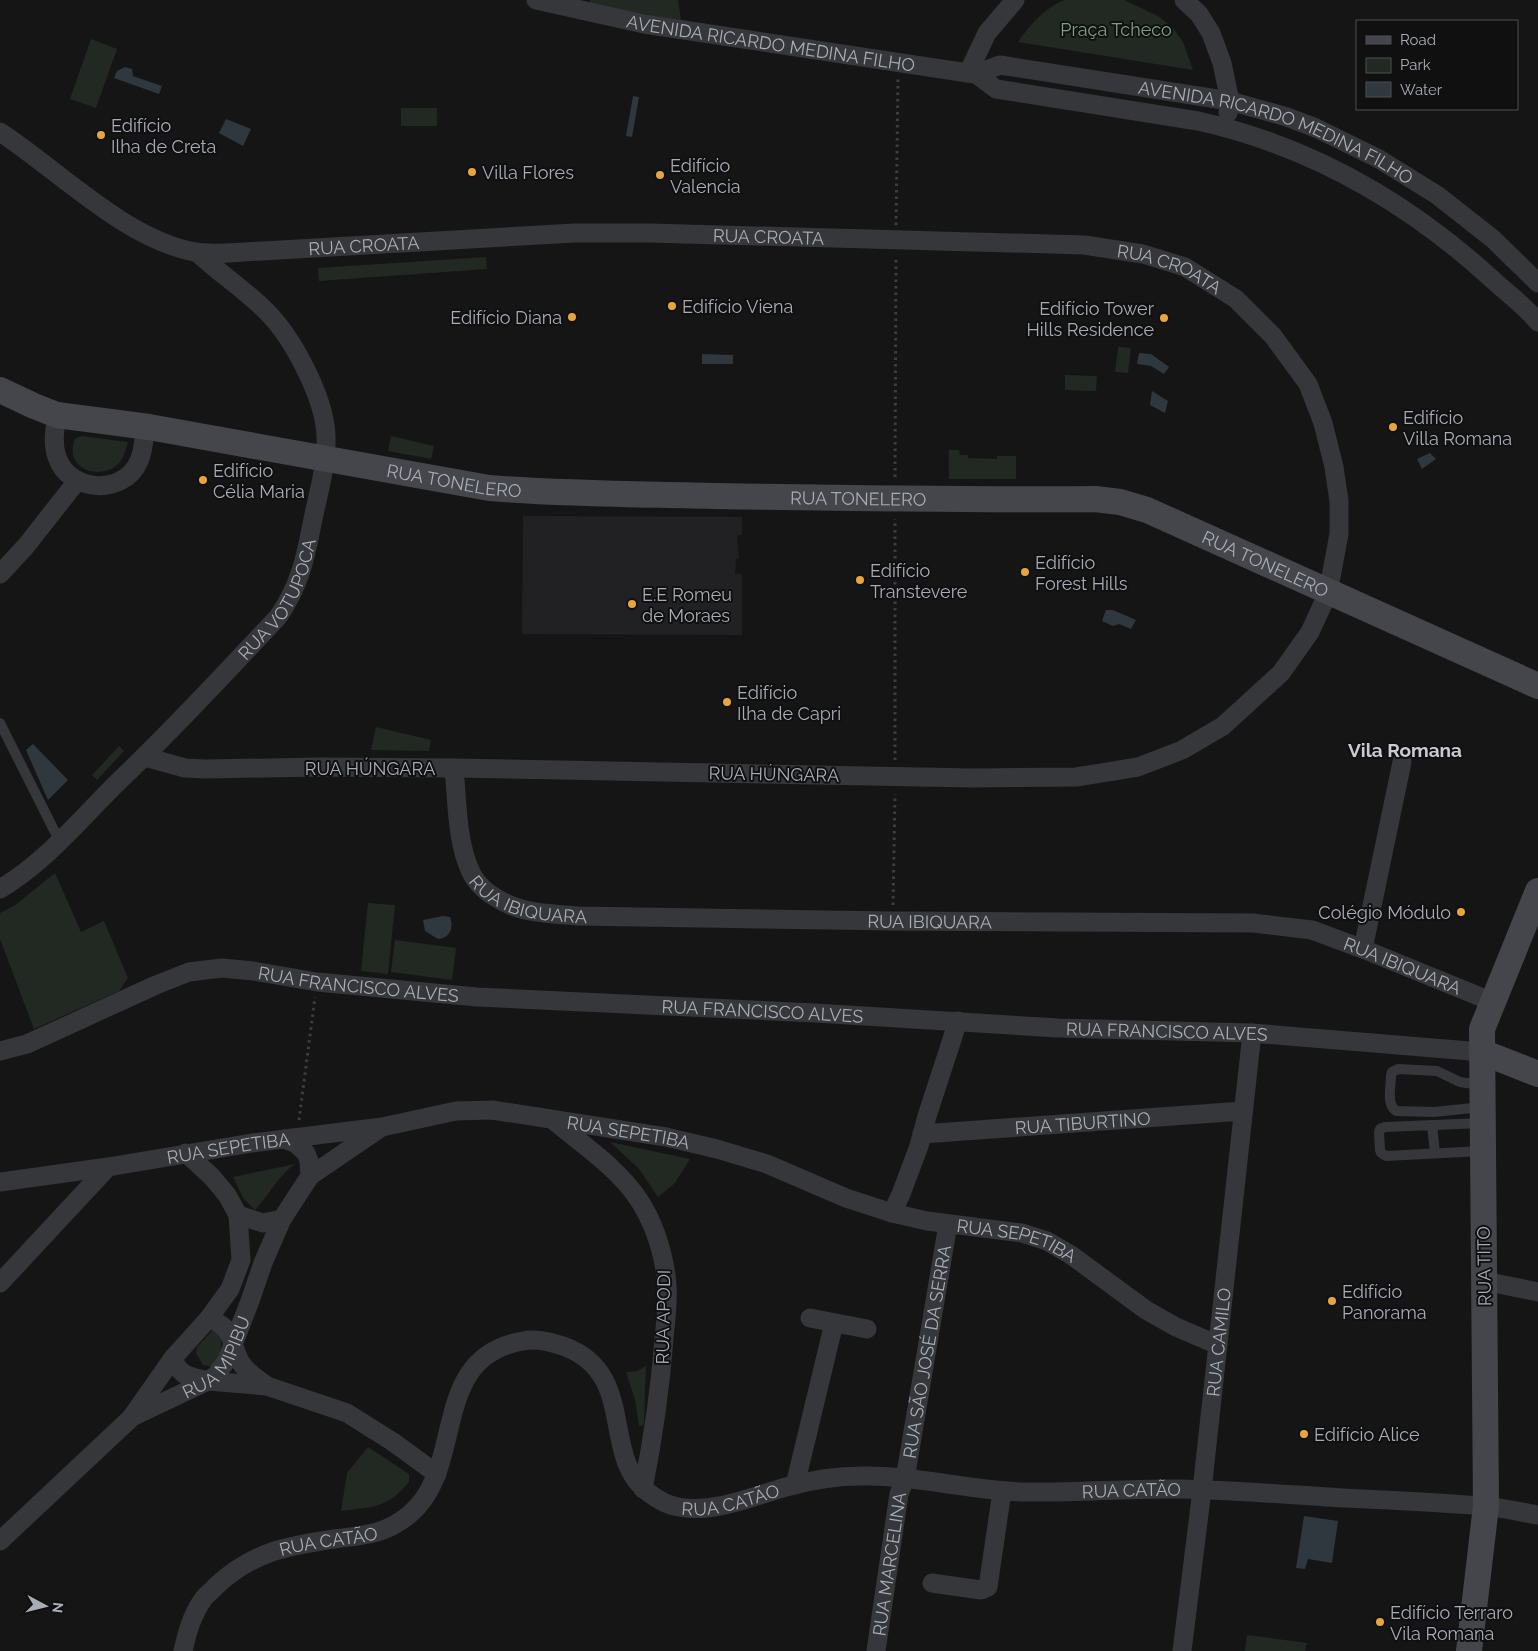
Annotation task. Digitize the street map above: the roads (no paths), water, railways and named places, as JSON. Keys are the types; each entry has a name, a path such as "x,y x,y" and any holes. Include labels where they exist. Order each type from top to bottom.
{"street":[{"name":"AVENIDA RICARDO MEDINA FILHO","path":"538,0 644,24 972,74 996,89 1092,103 1225,127 1306,156 1365,185 1419,220 1472,261 1536,315"},
{"path":"972,74 987,34 1015,0"},
{"path":"1184,0 1198,14 1211,33 1222,63 1230,101 1225,127"},
{"name":"AVENIDA RICARDO MEDINA FILHO","path":"972,74 1000,65 1230,101 1287,117 1316,128 1379,159 1437,195 1493,239 1538,283"},
{"path":"1306,156 1316,128"},
{"name":"RUA CROATA","path":"0,132 123,221 173,246 198,253 575,233 650,233 1084,245 1143,254 1185,267 1236,299 1273,336 1308,384 1323,423 1334,467 1339,501 1339,534 1328,593"},
{"path":"1365,185 1379,159"},
{"path":"1419,220 1437,195"},
{"path":"1472,261 1493,239"},
{"name":"RUA VOTUPOCA","path":"0,889 16,879 60,842 145,758 278,617 290,599 301,574 326,458 326,434 323,418 306,368 294,346 266,310 198,253"},
{"path":"0,390 57,415 54,439 57,459 66,472 77,481 91,486 105,486 119,482 130,474 139,463 143,449 145,427"},
{"name":"RUA TONELERO","path":"57,415 145,427 489,488 539,492 895,500 1095,499 1120,502 1147,510 1538,686"},
{"path":"0,574 26,546 77,481"},
{"name":"RUA HÚNGARA","path":"145,758 185,768 205,769 320,767 454,768 972,778 1076,777 1138,767 1182,750 1223,726 1281,673 1310,632 1328,593"},
{"path":"1363,949 1402,762"},
{"name":"RUA IBIQUARA","path":"454,768 462,846 470,872 486,891 511,905 538,912 588,916 1253,923 1312,930 1493,1002"},
{"name":"RUA TITO","path":"1468,1651 1486,1506 1482,1029 1536,902"},
{"name":"RUA FRANCISCO ALVES","path":"0,1051 27,1044 156,985 189,972 222,968 253,971 317,982 477,997 958,1021 1058,1028 1252,1034 1482,1052 1538,1074"},
{"path":"892,1213 919,1146 958,1021"},
{"name":"RUA CAMILO","path":"1182,1651 1202,1490 1252,1034"},
{"name":"RUA SEPETIBA","path":"0,1182 108,1167 186,1153 382,1126 456,1111 492,1110 666,1137 717,1149 767,1164 846,1198 892,1213 927,1221 1022,1234 1047,1241 1071,1255 1146,1310 1176,1327 1218,1345"},
{"name":"RUA TIBURTINO","path":"922,1134 1243,1111"},
{"name":"RUA APODI","path":"551,1119 605,1162 624,1181 639,1200 652,1223 662,1253 667,1277 660,1393 643,1489"},
{"name":"RUA APODI","path":"572,1122 580,1142"},
{"name":"RUA MIPIBU","path":"131,1418 208,1381 221,1369 233,1344 263,1263 282,1219 310,1176 382,1126"},
{"path":"605,1162 609,1128"},
{"path":"290,1138 306,1153 309,1161 310,1176"},
{"name":"RUA MIPIBU","path":"0,1541 131,1418 173,1358 209,1318 230,1288 241,1260 238,1215 227,1195 212,1177 186,1153"},
{"path":"0,1283 108,1167"},
{"path":"238,1215 263,1223 282,1219"},
{"name":"RUA SÃO JOSÉ DA SERRA","path":"905,1478 948,1224"},
{"path":"241,1260 263,1263"},
{"path":"1484,1281 1538,1292"},
{"path":"209,1318 225,1327 240,1362 246,1370 267,1386"},
{"path":"810,1318 867,1329"},
{"path":"795,1485 834,1323"},
{"name":"RUA CATÃO","path":"183,1651 189,1625 204,1598 231,1572 261,1555 293,1545 374,1534 396,1525 413,1512 423,1500 437,1474 462,1384 474,1366 488,1354 507,1345 525,1340 540,1340 574,1350 591,1362 603,1377 612,1398 624,1452 632,1475 643,1489 661,1501 677,1507 702,1508 733,1502 795,1485 856,1476 905,1478 1002,1491 1202,1490 1486,1506 1538,1515"},
{"path":"173,1358 177,1367 184,1374 208,1381 267,1386 347,1413 393,1442 437,1474"},
{"name":"RUA MARCELINA","path":"876,1651 899,1494 905,1478"},
{"path":"932,1583 981,1590 988,1587 1002,1491"}],"lane":[{"path":"0,723 60,842"},
{"path":"1398,1069 1437,1071 1460,1082 1482,1105 1428,1112 1396,1111 1390,1104 1392,1072 1398,1069"},
{"path":"1482,1105 1432,1125 1382,1128 1380,1132 1380,1150 1386,1156 1483,1151"},
{"path":"1432,1125 1435,1153"}],"water":[{"path":"125,67 132,69 133,76 162,86 159,94 114,78 117,71"},
{"path":"633,96 639,97 632,137 626,136"},
{"path":"226,119 251,129 243,146 219,133"},
{"path":"1139,353 1151,354 1169,367 1164,374 1151,366 1137,364"},
{"path":"702,354 733,355 733,364 702,364"},
{"path":"1152,391 1168,401 1165,413 1150,405"},
{"path":"1430,453 1436,459 1422,469 1417,459"},
{"path":"1106,610 1113,610 1136,620 1131,629 1119,624 1113,626 1102,621"},
{"path":"33,744 68,780 48,800 26,750"},
{"path":"443,916 450,917 452,925 446,937 438,939 425,931 423,920"},
{"path":"1304,1516 1338,1521 1332,1563 1308,1559 1305,1569 1296,1568"}],"place":[{"name":"Edifício Ilha de Creta","path":"101,135"},
{"name":"Villa Flores","path":"472,172"},
{"name":"Edifício Valencia","path":"660,175"},
{"name":"Edifício Viena","path":"672,306"},
{"name":"Edifício Diana","path":"572,317"},
{"name":"Edifício Tower Hills Residence","path":"1164,318"},
{"name":"Edifício Villa Romana","path":"1393,427"},
{"name":"Edifício Célia Maria","path":"203,480"},
{"name":"Edifício Forest Hills","path":"1025,572"},
{"name":"Edifício Transtevere","path":"860,580"},
{"name":"E.E Romeu de Moraes","path":"632,604"},
{"name":"Edifício Ilha de Capri","path":"727,702"},
{"name":"Colégio Módulo","path":"1461,912"},
{"name":"Edifício Panorama","path":"1332,1301"},
{"name":"Edifício Alice","path":"1304,1434"},
{"name":"Edifício Terraro Vila Romana","path":"1380,1622"}],"district":[{"name":"Vila Romana","path":"1405,750"}],"park label":[{"name":"Praça Tcheco","path":"1116,29"}]}
